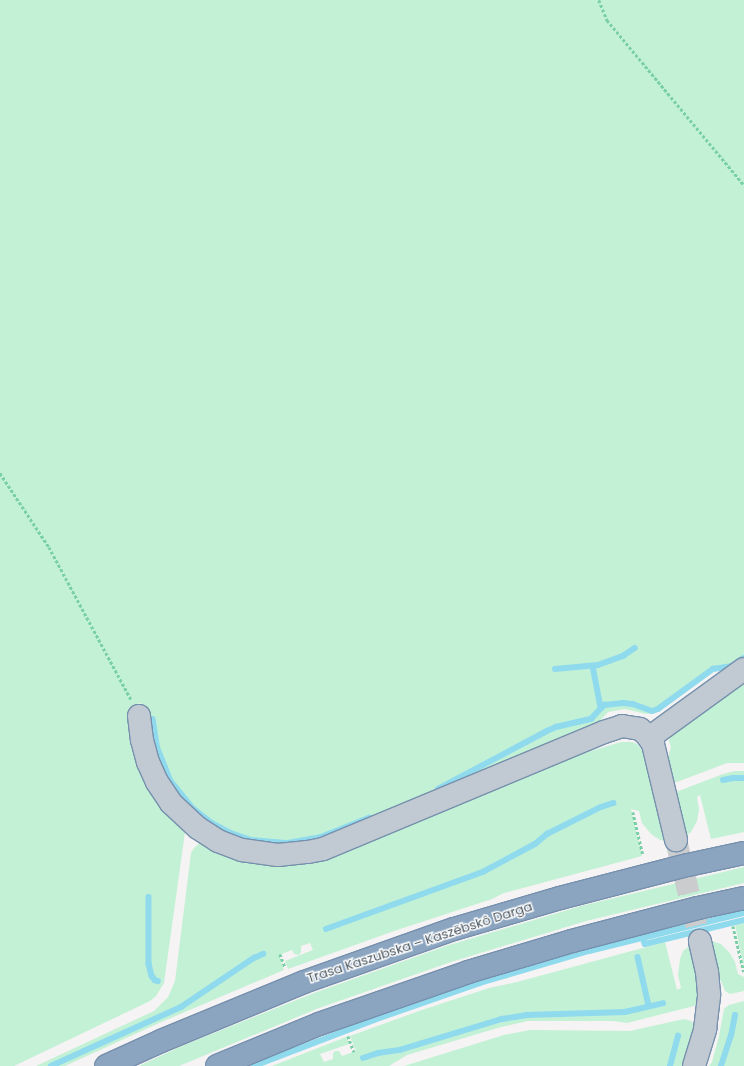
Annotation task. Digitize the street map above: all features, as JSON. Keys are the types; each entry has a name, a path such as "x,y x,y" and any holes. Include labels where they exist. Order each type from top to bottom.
{"highway":[{"name":"Trasa Kaszubska – Kaszëbskô Darga","path":"106,1066 161,1041 304,982 454,929 560,898 688,865 744,853"},
{"path":"217,1066 319,1024 468,972 572,941 698,908 744,898"}],"lane":[{"path":"649,738 744,669"},
{"path":"139,716 142,740 150,767 164,794 179,812 198,828 230,846 254,852 278,855 308,852 331,846 613,728 622,726 640,729 649,738 654,748 676,840"},
{"path":"694,1066 707,1018 709,994 707,972 700,941"}],"path":[{"path":"599,0 607,20 744,185"},
{"path":"0,473 49,547 139,716"},
{"path":"633,812 643,855"},
{"path":"733,926 744,972"},
{"path":"280,954 286,970"},
{"path":"348,1036 354,1052"}],"green space":[{"path":"0,0 744,0 744,661 733,669 715,671 655,713 646,714 625,709 608,712 594,727 341,832 310,842 276,845 237,838 210,825 183,802 161,770 153,745 149,715 141,703 134,705 132,716 185,832 164,983 156,996 150,1001 14,1066 0,1066"},
{"path":"744,678 744,763 727,763 677,782 670,781 666,765 671,747 669,741 671,734"},
{"path":"621,742 632,742 637,744 643,751 656,788 669,841 660,840 651,834 642,823 639,811 631,809 642,856 504,893 492,899 394,931 288,969 285,961 313,950 310,943 301,946 301,952 299,955 294,954 292,950 279,955 284,970 159,1023 65,1066 36,1066 154,1011 168,997 175,981 191,853 200,843 204,842 262,862 545,765"},
{"path":"735,771 744,771 744,832 711,839 700,795 697,797 699,809 697,821 691,832 684,837 676,792"},
{"path":"744,867 744,883 586,921 451,962 319,1008 179,1066 139,1066 182,1046 314,993 446,946 581,906"},
{"path":"744,923 744,966 735,925"},
{"path":"708,940 721,944 729,952 735,962 738,974 744,977 744,991 730,994 725,991 715,971"},
{"path":"665,942 677,990 681,988 678,975 680,959 683,951 693,943 698,974 698,1002 694,1006 627,1023 613,1021 528,1021 501,1027 407,1055 389,1066 272,1066 346,1037 349,1044 320,1054 324,1062 333,1059 333,1053 335,1051 339,1051 342,1056 356,1051 350,1036 419,1011 489,988 517,982"},
{"path":"744,1001 744,1066 709,1066 712,1062 719,1036 724,1009 729,1005"},
{"path":"684,1019 691,1021 695,1026 686,1066 404,1066 504,1035 530,1030 630,1031"}],"waterway":[{"path":"555,669 598,665 623,656 635,648"},
{"path":"438,789 547,731 556,727 591,719 604,705 623,703 633,704 652,711 658,709 713,669 732,666 744,658"},
{"path":"593,666 601,708"},
{"path":"153,719 158,749 171,781 194,809 212,823 231,833 251,840 288,843 321,837 369,818"},
{"path":"723,780 744,778"},
{"path":"326,929 483,872 535,844 547,834 601,807 613,803"},
{"path":"149,897 149,964 152,976 158,981"},
{"path":"254,1066 374,1020 480,983 589,951 744,913"},
{"path":"643,937 645,944 744,920"},
{"path":"51,1066 181,1007 254,958 263,954"},
{"path":"638,957 649,1006"},
{"path":"363,1058 378,1053 400,1050 502,1019 526,1015 625,1012 663,1003"},
{"path":"721,1066 731,1036 735,1015"},
{"path":"670,1066 678,1036"}],"tunnel":[{"path":"676,840 700,941"}]}
